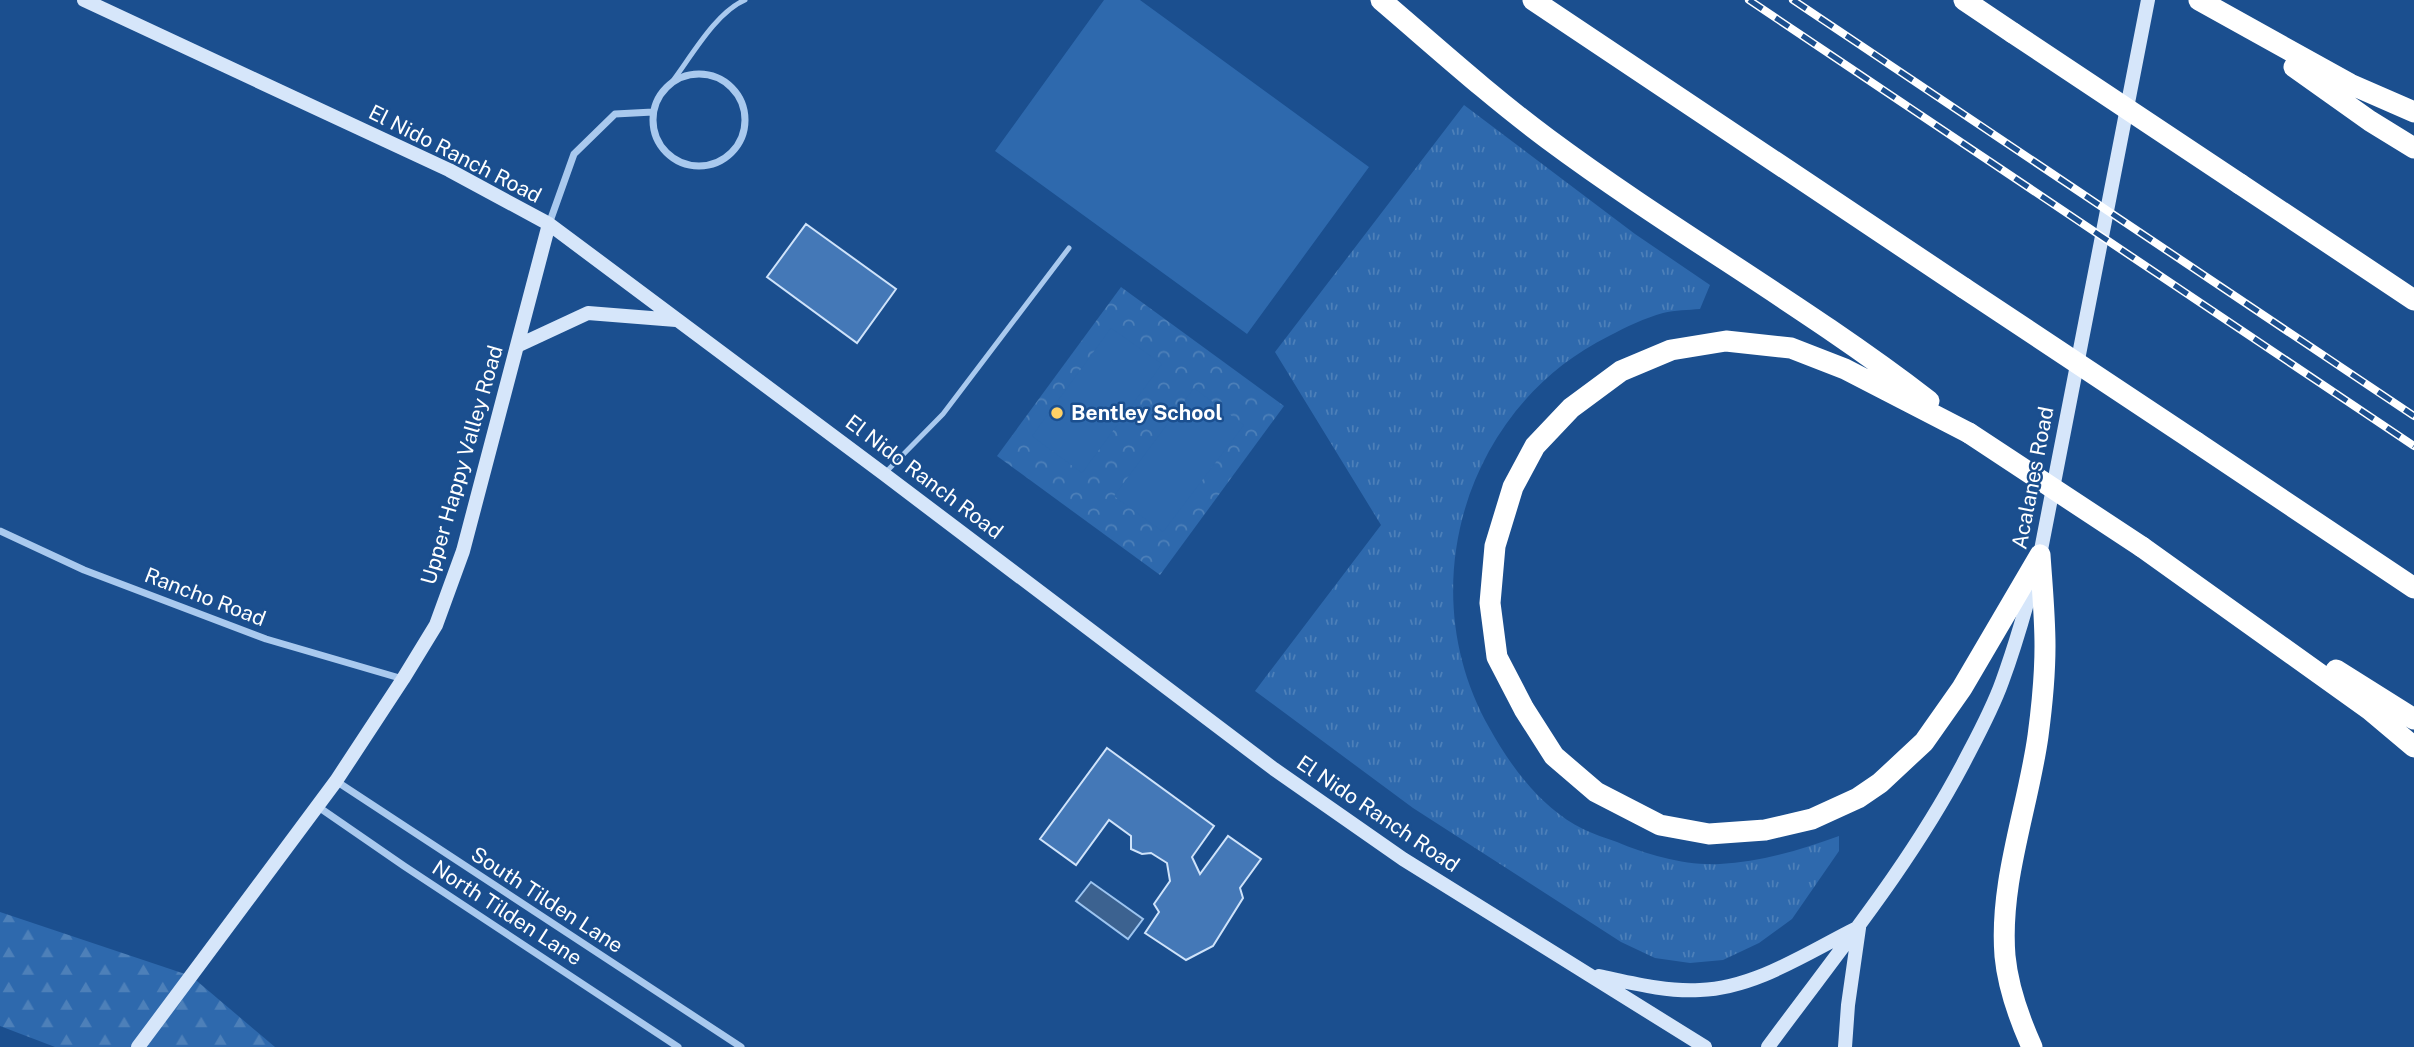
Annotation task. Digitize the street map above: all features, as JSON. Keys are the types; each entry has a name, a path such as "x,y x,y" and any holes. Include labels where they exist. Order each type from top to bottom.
{"highway":[{"path":"1381,0 1547,138 1864,352 1969,433 2142,548 2414,719"},
{"path":"1533,0 2414,588"},
{"path":"1964,0 2414,300"},
{"path":"2199,0 2370,121 2414,148"},
{"path":"2221,14 2350,85 2414,112"},
{"path":"1969,433 1845,369 1791,348 1726,341 1671,350 1621,371 1571,408 1535,446 1513,487 1495,546 1490,603 1497,657 1524,709 1553,756 1597,792 1660,825 1709,834 1765,830 1812,819 1858,798 1880,783 1924,742 1962,688 2040,555"},
{"path":"2142,548 2370,710 2414,747"},
{"path":"2032,1047 2017,1010 2005,954 2009,893 2037,740 2043,691 2045,645 2040,555"}],"street":[{"name":"El Nido Ranch Road","path":"84,0 449,170 549,225 1274,769 1403,859 1705,1047"},
{"name":"Acalanes Road","path":"1768,1047 1895,878 1930,823 2002,683 2040,555 2148,0"},
{"path":"689,75 707,75 724,82 737,94 744,111 744,129 738,146 725,158 709,166 690,166 673,159 660,146 653,130 653,112 660,95 672,82 689,75"},
{"name":"Upper Happy Valley Road","path":"138,1047 335,781 436,625 463,551 549,225 574,154 615,114 653,112"},
{"path":"517,346 588,313 679,321"},
{"name":"Rancho Road","path":"0,531 84,570 266,639 403,679"},
{"name":"South Tilden Lane","path":"335,781 741,1047"},
{"name":"North Tilden Lane","path":"317,806 678,1047"},
{"name":"Acalanes Road","path":"1587,973 1656,987 1698,991 1715,989 1762,975 1859,927"},
{"name":"Acalanes Road","path":"1845,1047 1859,927"}],"lane":[{"path":"672,82 716,22 737,3 745,0"},
{"path":"884,474 943,414 1069,248"}],"green space":[{"path":"1104,0 1140,0 1369,167 1247,334 995,151"},
{"path":"1464,105 1635,234 1710,285 1700,309 1663,313 1609,336 1559,368 1518,408 1487,455 1466,507 1455,562 1455,619 1466,675 1490,729 1529,786 1568,821 1654,855 1707,864 1765,858 1839,836 1839,851 1792,919 1759,943 1723,960 1690,963 1655,958 1621,942 1413,808 1255,691 1381,525 1275,352"},
{"path":"1121,287 1284,406 1160,575 997,456"},
{"path":"1111,328 1162,364 1082,473 1032,436"},
{"path":"1194,388 1244,425 1163,532 1114,496"},
{"path":"0,912 191,976 275,1047 55,1047 0,1026"}],"shaded area":[{"path":"1091,882 1143,919 1128,939 1076,901"}],"building":[{"path":"806,224 896,289 857,343 767,277"},
{"path":"1107,748 1214,826 1192,857 1200,874 1228,836 1261,859 1240,888 1243,898 1213,946 1186,960 1145,933 1159,912 1154,904 1170,881 1167,863 1151,853 1142,854 1131,849 1131,836 1109,820 1076,865 1040,839"}],"railway":[{"path":"1749,0 2414,446"},
{"path":"1793,0 2414,416"}],"place":[{"name":"Bentley School","path":"1057,413"}]}
